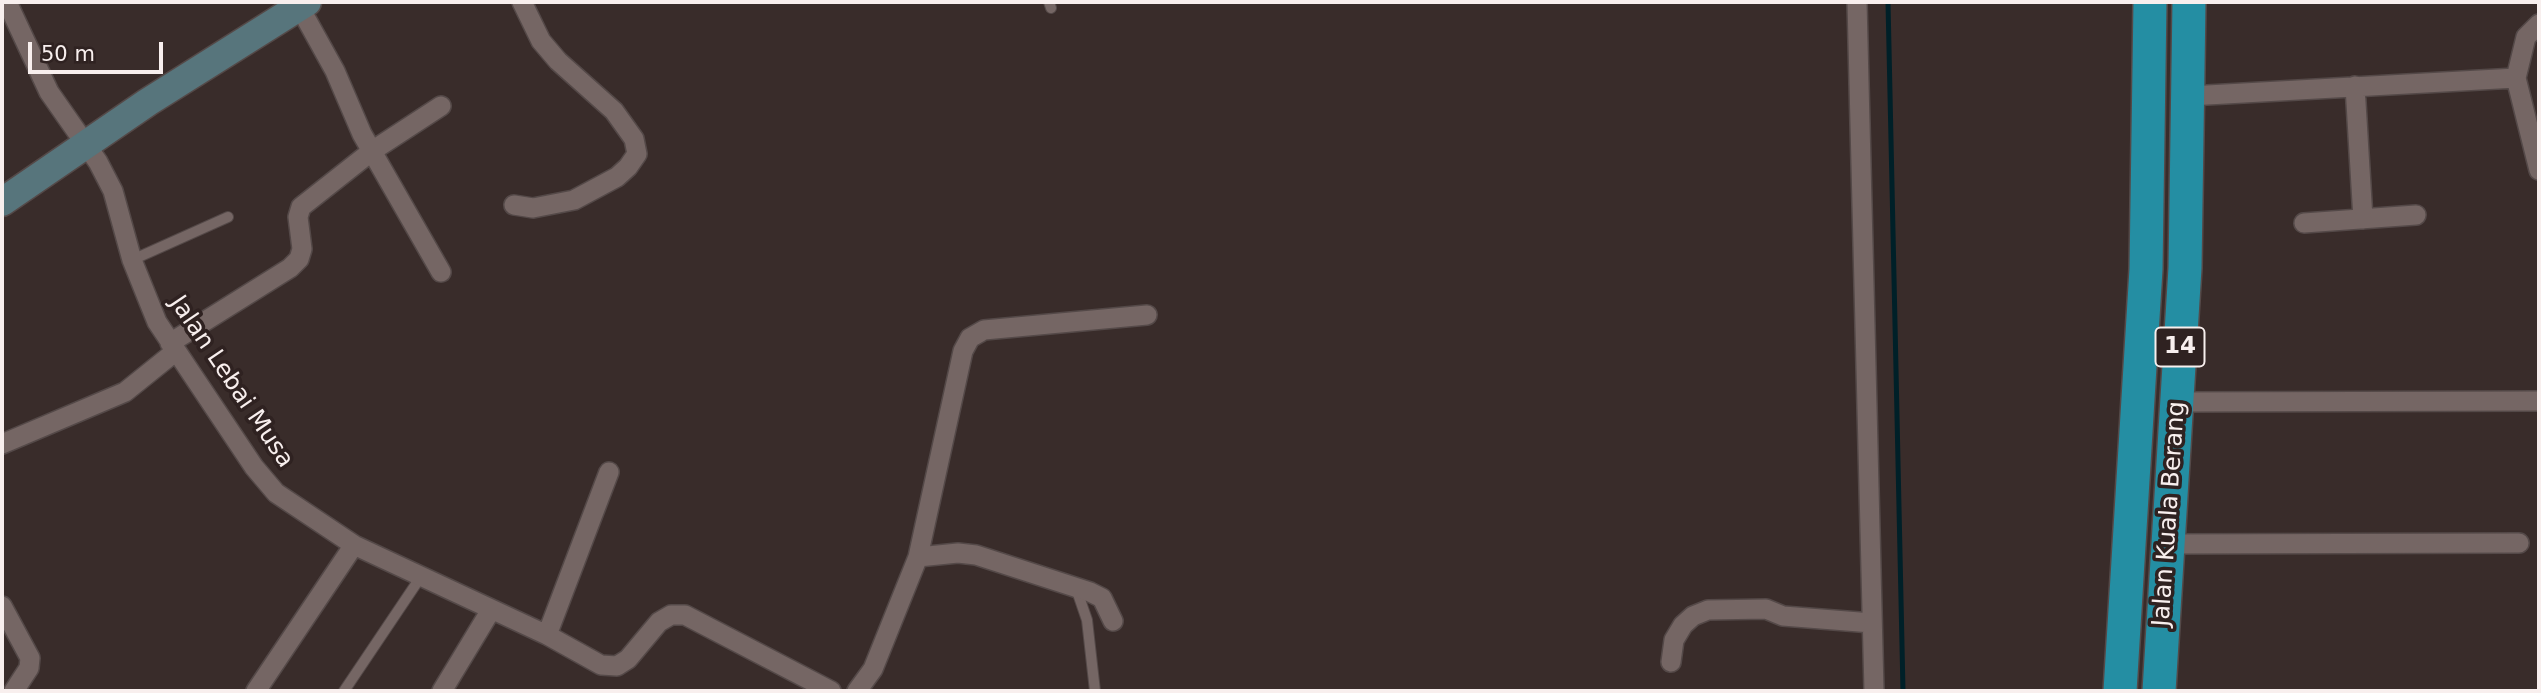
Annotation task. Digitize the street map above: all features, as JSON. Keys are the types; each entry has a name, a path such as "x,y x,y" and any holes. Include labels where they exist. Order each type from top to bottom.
{"highway":[{"name":"Jalan Kuala Berang","path":"2120,691 2146,268 2150,2"},
{"name":"Jalan Kuala Berang","path":"2159,691 2185,268 2189,2"}],"main road":[{"path":"2,202 86,144 303,4"}],"street":[{"name":"Jalan Lebai Musa","path":"7,2 49,92 86,144 113,191 145,298 173,347 254,467 276,493 354,545 547,635 601,665 617,666 628,659 659,622 670,615 685,614 831,691"},
{"path":"514,205 533,208 574,200 617,177 637,154 634,139 614,111 558,61 541,41 522,2"},
{"path":"1857,2 1874,691"},
{"path":"303,4 372,151 442,272"},
{"path":"2539,24 2526,37 2516,78 2539,170"},
{"path":"2189,96 2516,78"},
{"path":"2354,86 2363,219"},
{"path":"2,444 125,392 173,347 290,268 299,259 302,249 298,217 301,207 372,151 440,106"},
{"path":"2304,223 2416,215"},
{"path":"857,691 873,669 918,557 963,351 970,338 984,330 1147,315"},
{"path":"2177,402 2539,401"},
{"path":"547,635 609,472"},
{"path":"2168,544 2519,543"},
{"path":"256,691 354,545"},
{"path":"918,557 958,553 976,555 1076,587 1102,598 1113,621"},
{"path":"2,606 30,658 29,668 14,691"},
{"path":"1671,662 1674,640 1683,625 1693,616 1709,610 1758,608 1783,616 1872,623"},
{"path":"442,691 491,610"}],"lane":[{"path":"132,260 228,217"},
{"path":"344,691 420,578"},
{"path":"1076,587 1087,620 1095,691"}],"waterway":[{"path":"1888,2 1903,691"}]}
